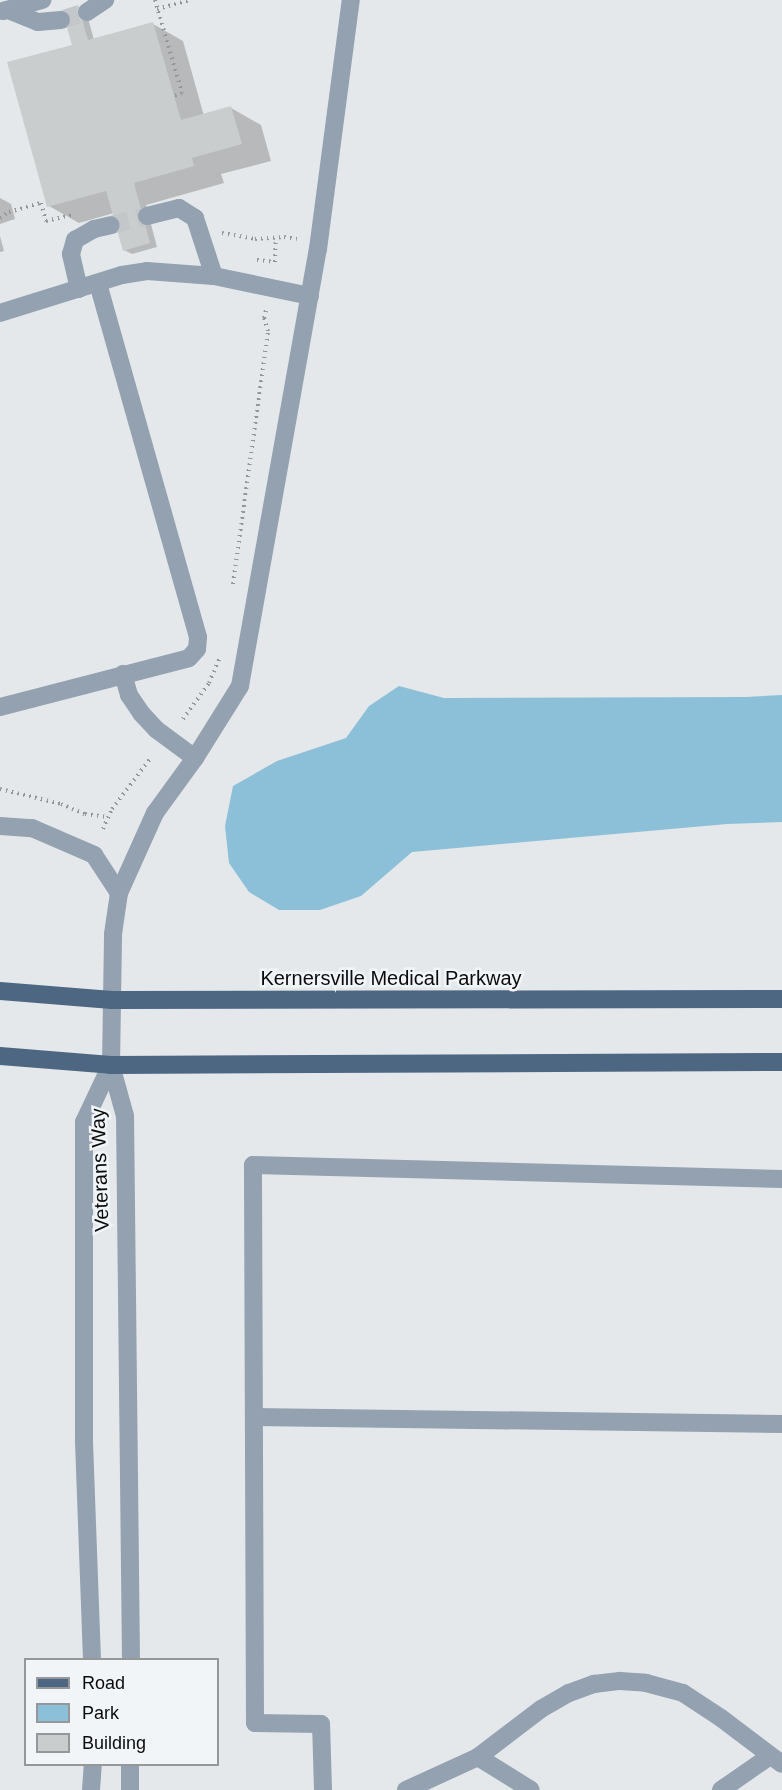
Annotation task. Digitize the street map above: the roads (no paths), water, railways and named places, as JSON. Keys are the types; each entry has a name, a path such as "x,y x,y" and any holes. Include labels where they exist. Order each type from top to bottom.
{"main road":[{"name":"Kernersville Medical Parkway","path":"0,991 112,1000 461,1002 782,999"},
{"path":"0,1056 111,1065 782,1062"}],"street":[{"path":"4,11 42,0"},
{"path":"87,12 105,0"},
{"path":"111,1065 112,934 119,893 155,813 195,758 240,686 310,296 351,0"},
{"path":"4,11 38,22 61,20"},
{"path":"147,216 179,208 195,218 214,276"},
{"path":"79,288 71,254 75,240 94,229 111,225"},
{"path":"0,313 122,275 147,272 214,276 310,296"},
{"path":"0,707 189,658 197,649 198,637 98,283"},
{"path":"123,674 129,695 141,713 157,730 195,758"},
{"path":"0,826 32,828 94,855 119,893"},
{"name":"Veterans Way","path":"92,1658 84,1439 84,1122 111,1065"},
{"name":"Veterans Way","path":"111,1065 125,1116 131,1658"},
{"path":"323,1790 321,1724 255,1723 253,1165 782,1179"},
{"path":"254,1417 782,1424"},
{"path":"406,1790 478,1757 541,1709 569,1693 594,1684 620,1681 646,1683 683,1693 722,1718 776,1760 721,1790"},
{"path":"478,1757 531,1790"},
{"path":"92,1790 93,1766"},
{"path":"130,1766 130,1790"}],"tunnel":[{"path":"61,20 87,12"},
{"path":"111,225 147,216"}]}
